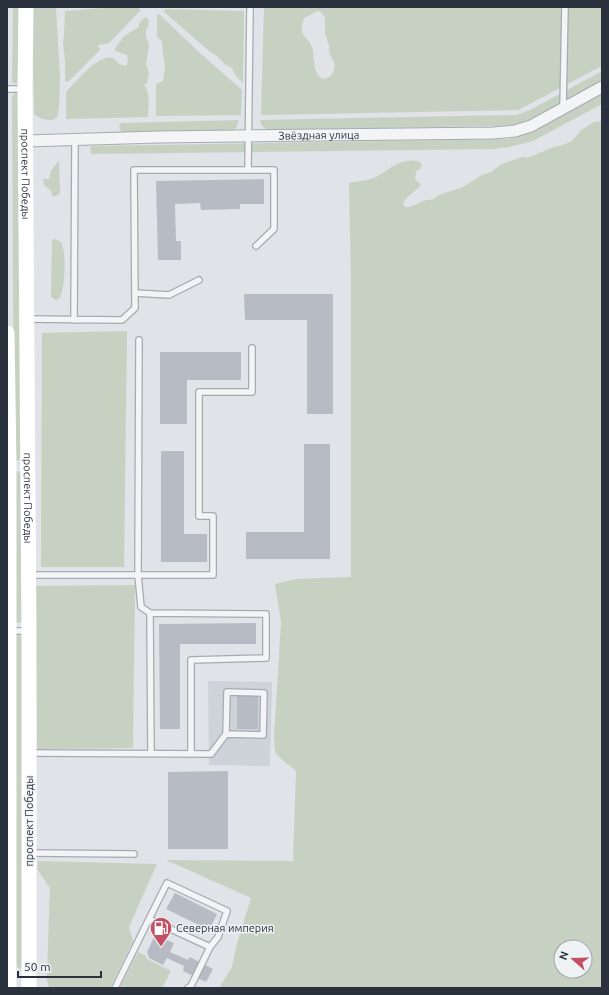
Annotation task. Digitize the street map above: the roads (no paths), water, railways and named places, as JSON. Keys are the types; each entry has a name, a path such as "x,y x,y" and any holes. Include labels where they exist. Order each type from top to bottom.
{"main road":[{"name":"проспект Победы","path":"10,988 8,631 16,466 26,319 26,7"},
{"name":"проспект Победы","path":"7,333 16,466 29,575 29,988"}],"street":[{"name":"Звёздная улица","path":"26,141 493,133 516,131 531,126 602,87"}],"lane":[{"path":"248,170 250,7"},
{"path":"563,109 565,7"},
{"path":"7,89 25,89"},
{"path":"74,320 75,139"},
{"path":"26,319 122,320 135,308 134,170 274,170 274,229 256,246"},
{"path":"134,293 168,295 199,280"},
{"path":"139,340 138,575 141,607 150,613 266,614 266,658 191,660 191,754"},
{"path":"29,575 213,575 213,516 199,516 199,392 252,392 252,348"},
{"path":"150,613 151,754"},
{"path":"8,631 29,631"},
{"path":"29,753 211,754 226,734 227,692 264,693 263,735 226,734"},
{"path":"28,853 134,854"},
{"path":"115,988 167,883 227,910 218,937 210,947 191,986 188,988"},
{"path":"150,918 210,947"}],"place":[{"name":"Северная империя","path":"161,948"}]}
